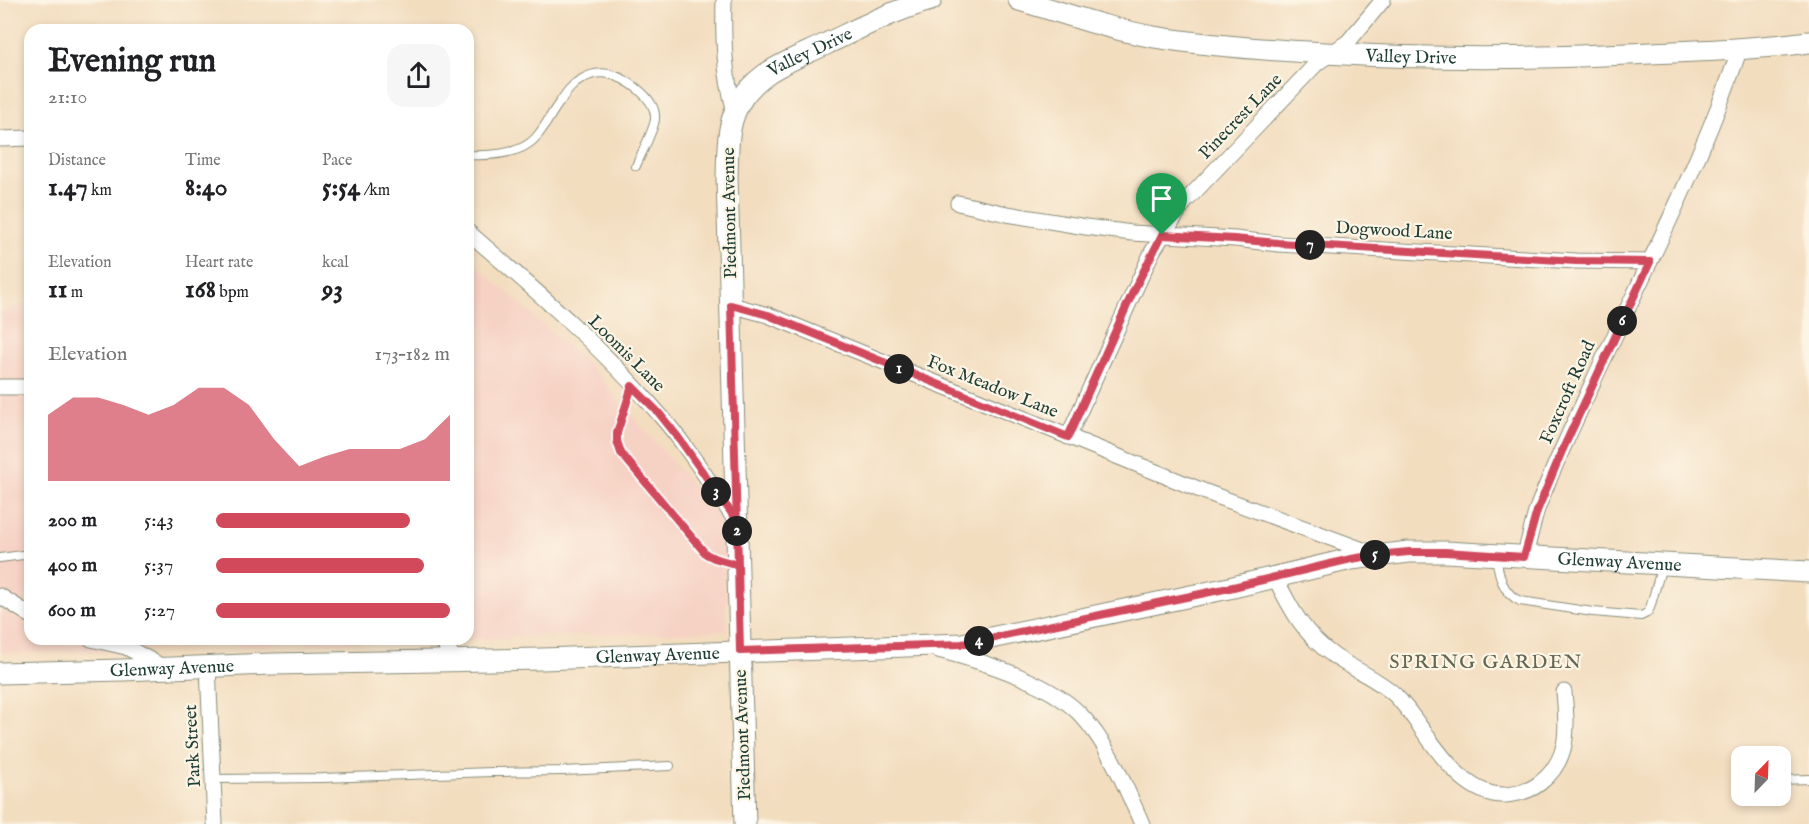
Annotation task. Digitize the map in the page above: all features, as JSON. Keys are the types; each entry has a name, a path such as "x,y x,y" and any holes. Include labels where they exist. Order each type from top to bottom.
{"street":[{"name":"Piedmont Avenue","path":"724,0 723,26 727,77 735,111 728,136 727,177 745,824"},
{"name":"Valley Drive","path":"1019,0 1116,29 1154,37 1255,49 1491,58 1564,57 1809,42"},
{"name":"Pinecrest Lane","path":"1068,437 1133,292 1162,235 1184,203 1317,63 1348,42 1383,0"},
{"name":"Valley Drive","path":"735,111 743,97 766,74 921,2"},
{"name":"Foxcroft Road","path":"1524,557 1537,511 1562,451 1650,262 1727,86 1740,48"},
{"path":"0,139 24,138"},
{"name":"Dogwood Lane","path":"958,203 1049,222 1162,235 1576,261 1650,262"},
{"name":"Loomis Lane","path":"474,237 600,351 658,412 737,521"},
{"name":"Fox Meadow Lane","path":"731,305 768,315 1203,492 1376,555"},
{"path":"0,387 24,387"},
{"name":"Glenway Avenue","path":"0,673 962,644 1229,588 1351,559 1418,552 1809,572"},
{"path":"1275,577 1292,612 1307,633 1335,657 1380,683 1394,694 1450,765 1465,779 1487,792 1501,795 1527,791 1552,771 1560,759 1567,727 1564,692"},
{"path":"0,596 24,611"},
{"path":"117,645 126,647 166,669"},
{"path":"445,645 455,660"},
{"path":"920,645 969,658 1038,685 1061,698 1087,722 1105,748 1143,824"},
{"name":"Park Street","path":"208,667 215,824"}],"lane":[{"path":"474,155 504,153 535,139 571,87 580,79 598,73 608,74 644,92 650,101 655,119 636,166"},
{"path":"632,386 617,433 621,453 706,554 738,565"},
{"path":"0,558 24,555"},
{"path":"1496,555 1506,591 1512,598 1593,612 1641,616 1650,608 1662,565"},
{"path":"213,778 323,778 670,766"},
{"path":"1791,780 1809,779"}],"shaded area":[{"path":"474,263 587,363 724,522 727,631 474,639"},
{"path":"24,304 24,645 278,645 0,654 0,313"}],"district":[{"name":"SPRING GARDEN","path":"1486,661"}],"route":[{"path":"1162,235 1133,292 1068,437 768,315 731,305 737,521 738,565 723,562 706,554 621,453 617,433 632,386 658,412 678,437 737,521 740,651 962,644 1376,555 1445,552 1524,557 1537,511 1562,451 1650,262 1576,261 1162,235"}]}
